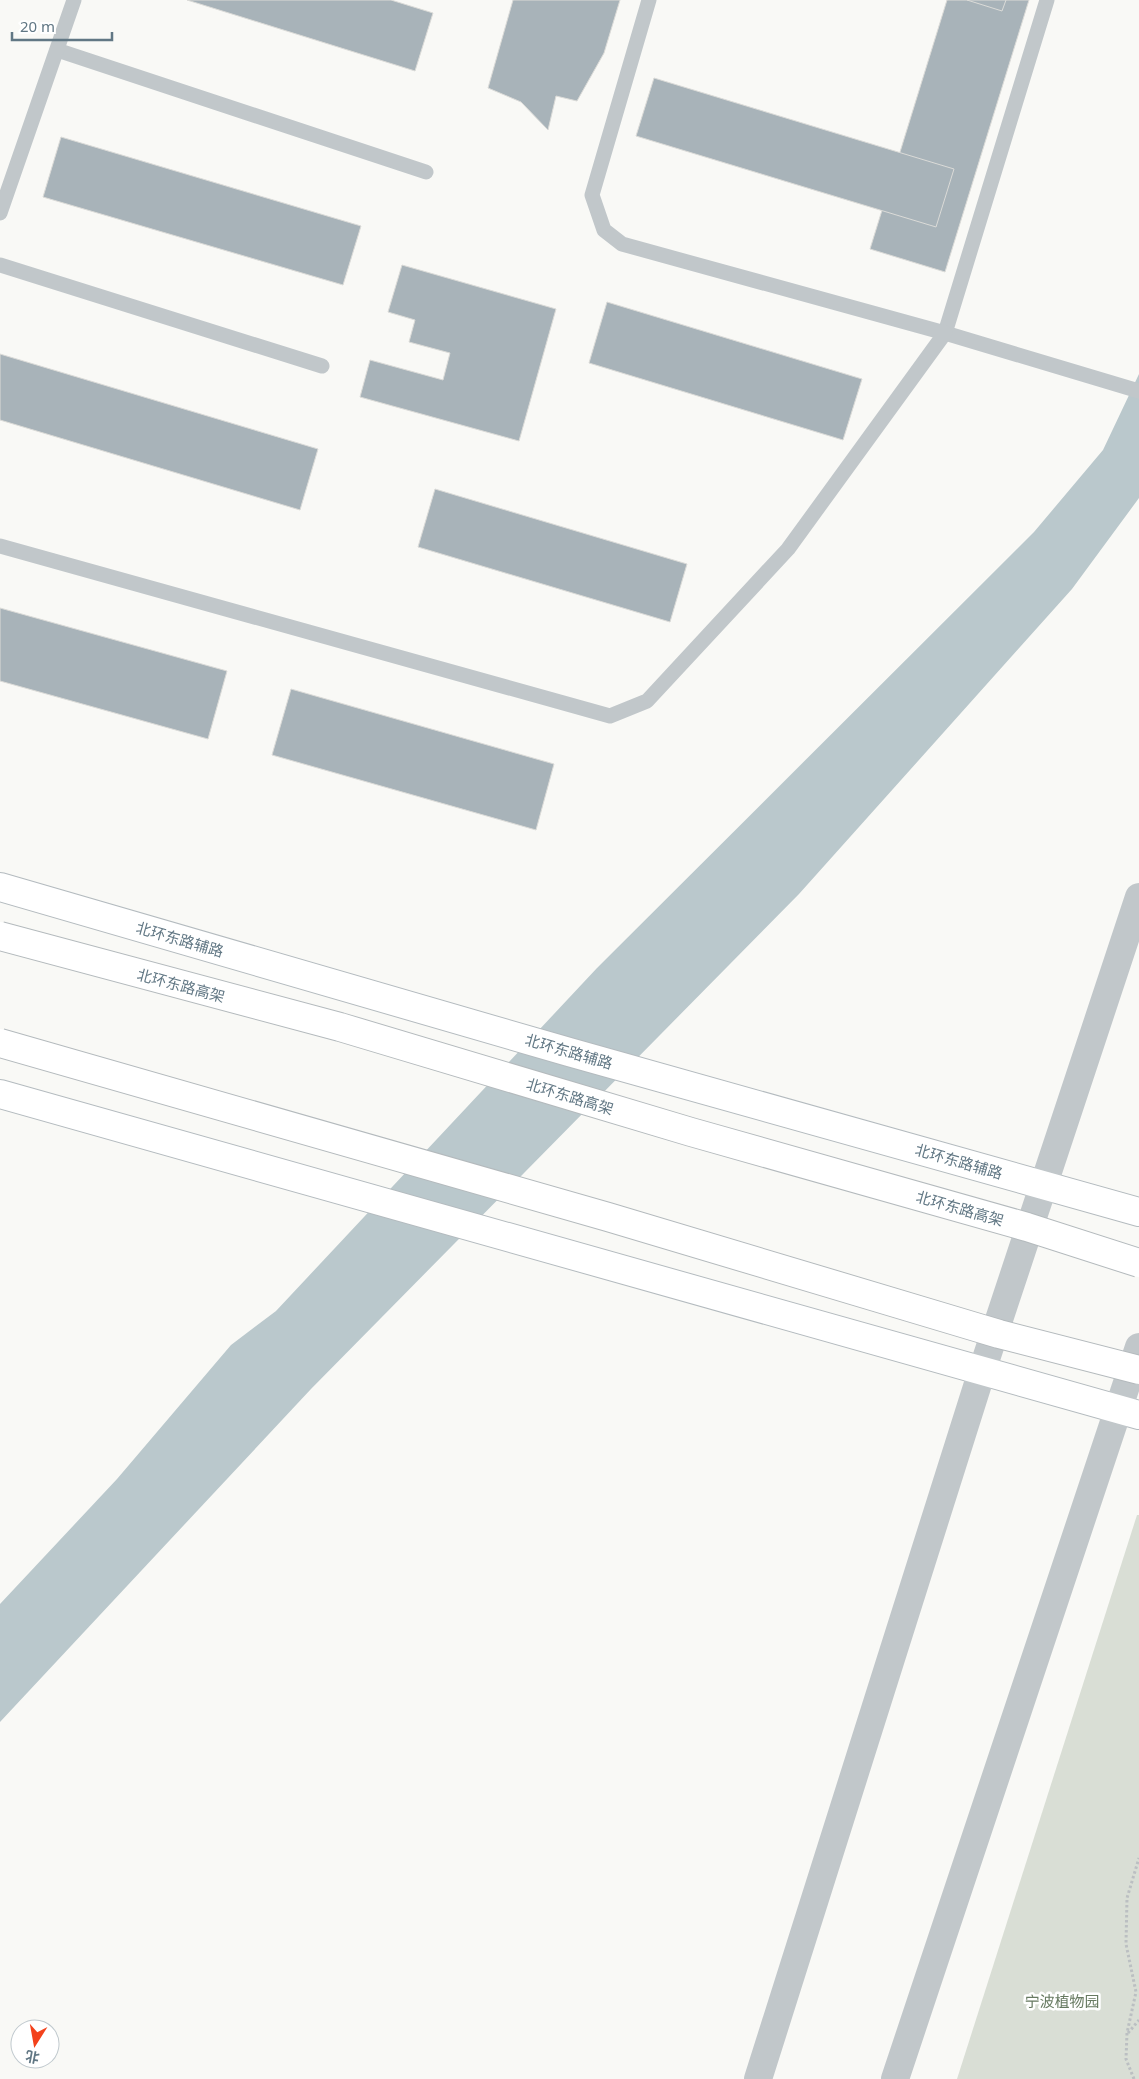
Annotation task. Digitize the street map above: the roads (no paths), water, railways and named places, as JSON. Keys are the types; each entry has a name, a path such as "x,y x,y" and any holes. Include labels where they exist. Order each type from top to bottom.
{"main road":[{"name":"北环东路辅路","path":"0,887 569,1052 1139,1212"},
{"name":"北环东路高架","path":"0,936 340,1027 681,1130 1027,1227 1139,1263"},
{"path":"0,1043 598,1215 999,1334 1139,1370"},
{"path":"0,1094 1129,1412"}],"street":[{"path":"758,2079 982,1371 1139,897"},
{"path":"895,2079 1129,1412 1139,1347"}],"lane":[{"path":"0,213 74,0"},
{"path":"649,0 592,195 604,230 622,244 945,333 1139,391"},
{"path":"0,546 610,716 647,701 788,550 945,333 1047,0"},
{"path":"57,50 426,172"},
{"path":"0,265 322,366"}],"park label":[{"name":"宁波植物园","path":"1062,2001"}]}
